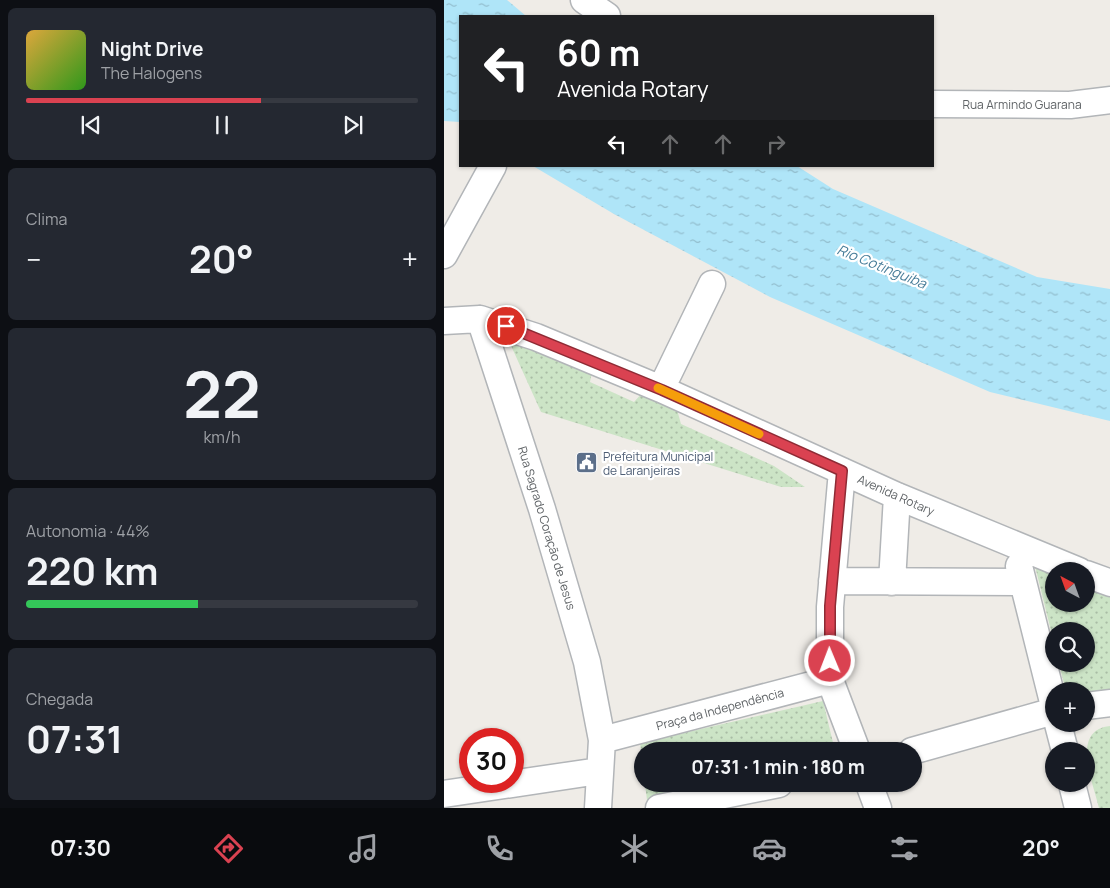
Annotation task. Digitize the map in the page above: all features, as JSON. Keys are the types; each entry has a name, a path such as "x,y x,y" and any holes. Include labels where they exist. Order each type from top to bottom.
{"street":[{"path":"584,0 606,15"},
{"name":"Rua Armindo Guarana","path":"934,104 1070,105 1110,100"},
{"path":"444,255 492,167"},
{"path":"662,390 712,284"},
{"name":"Avenida Rotary","path":"444,321 480,319 536,337 662,390 896,496 1056,562"},
{"name":"Rua Sagrado Coração de Jesus","path":"480,319 587,662 602,740"},
{"path":"842,471 830,606 830,680 854,742"},
{"path":"892,582 896,496"},
{"path":"1014,546 1048,682"},
{"path":"1095,577 1110,583"},
{"path":"832,581 1023,582"},
{"name":"Praça da Independência","path":"602,740 830,680"},
{"path":"1095,705 1110,703"},
{"path":"922,748 1045,714"},
{"path":"598,808 602,740"},
{"path":"444,794 599,771"},
{"path":"659,808 737,801 760,792"},
{"path":"872,792 878,808"},
{"path":"1074,792 1078,808"}],"green space":[{"path":"508,339 592,372 590,382 634,402 644,391 676,406 681,424 774,466 805,487 781,487 541,412"},
{"path":"1035,566 1045,570 1045,607"},
{"path":"1095,589 1110,595 1110,693 1095,695 1095,682 1064,682 1061,672 1095,672 1095,622 1049,622 1046,612 1095,612"},
{"path":"823,701 833,742 644,742"},
{"path":"1110,726 1110,808 1099,808 1095,792 1095,742 1089,742 1098,730"},
{"path":"646,792 683,792 647,800"}],"water":[{"path":"444,0 507,0 525,15 459,15 459,122 444,121"},
{"name":"Rio Cotinguiba","path":"535,167 799,167 833,189 1037,277 1110,289 1110,421 990,392 770,297 614,214"}],"slow traffic":[{"path":"658,388 759,434"}],"place":[{"name":"Prefeitura Municipal de Laranjeiras","path":"587,463"}],"route":[{"path":"506,326 662,390 842,471 830,606 830,661"}]}
